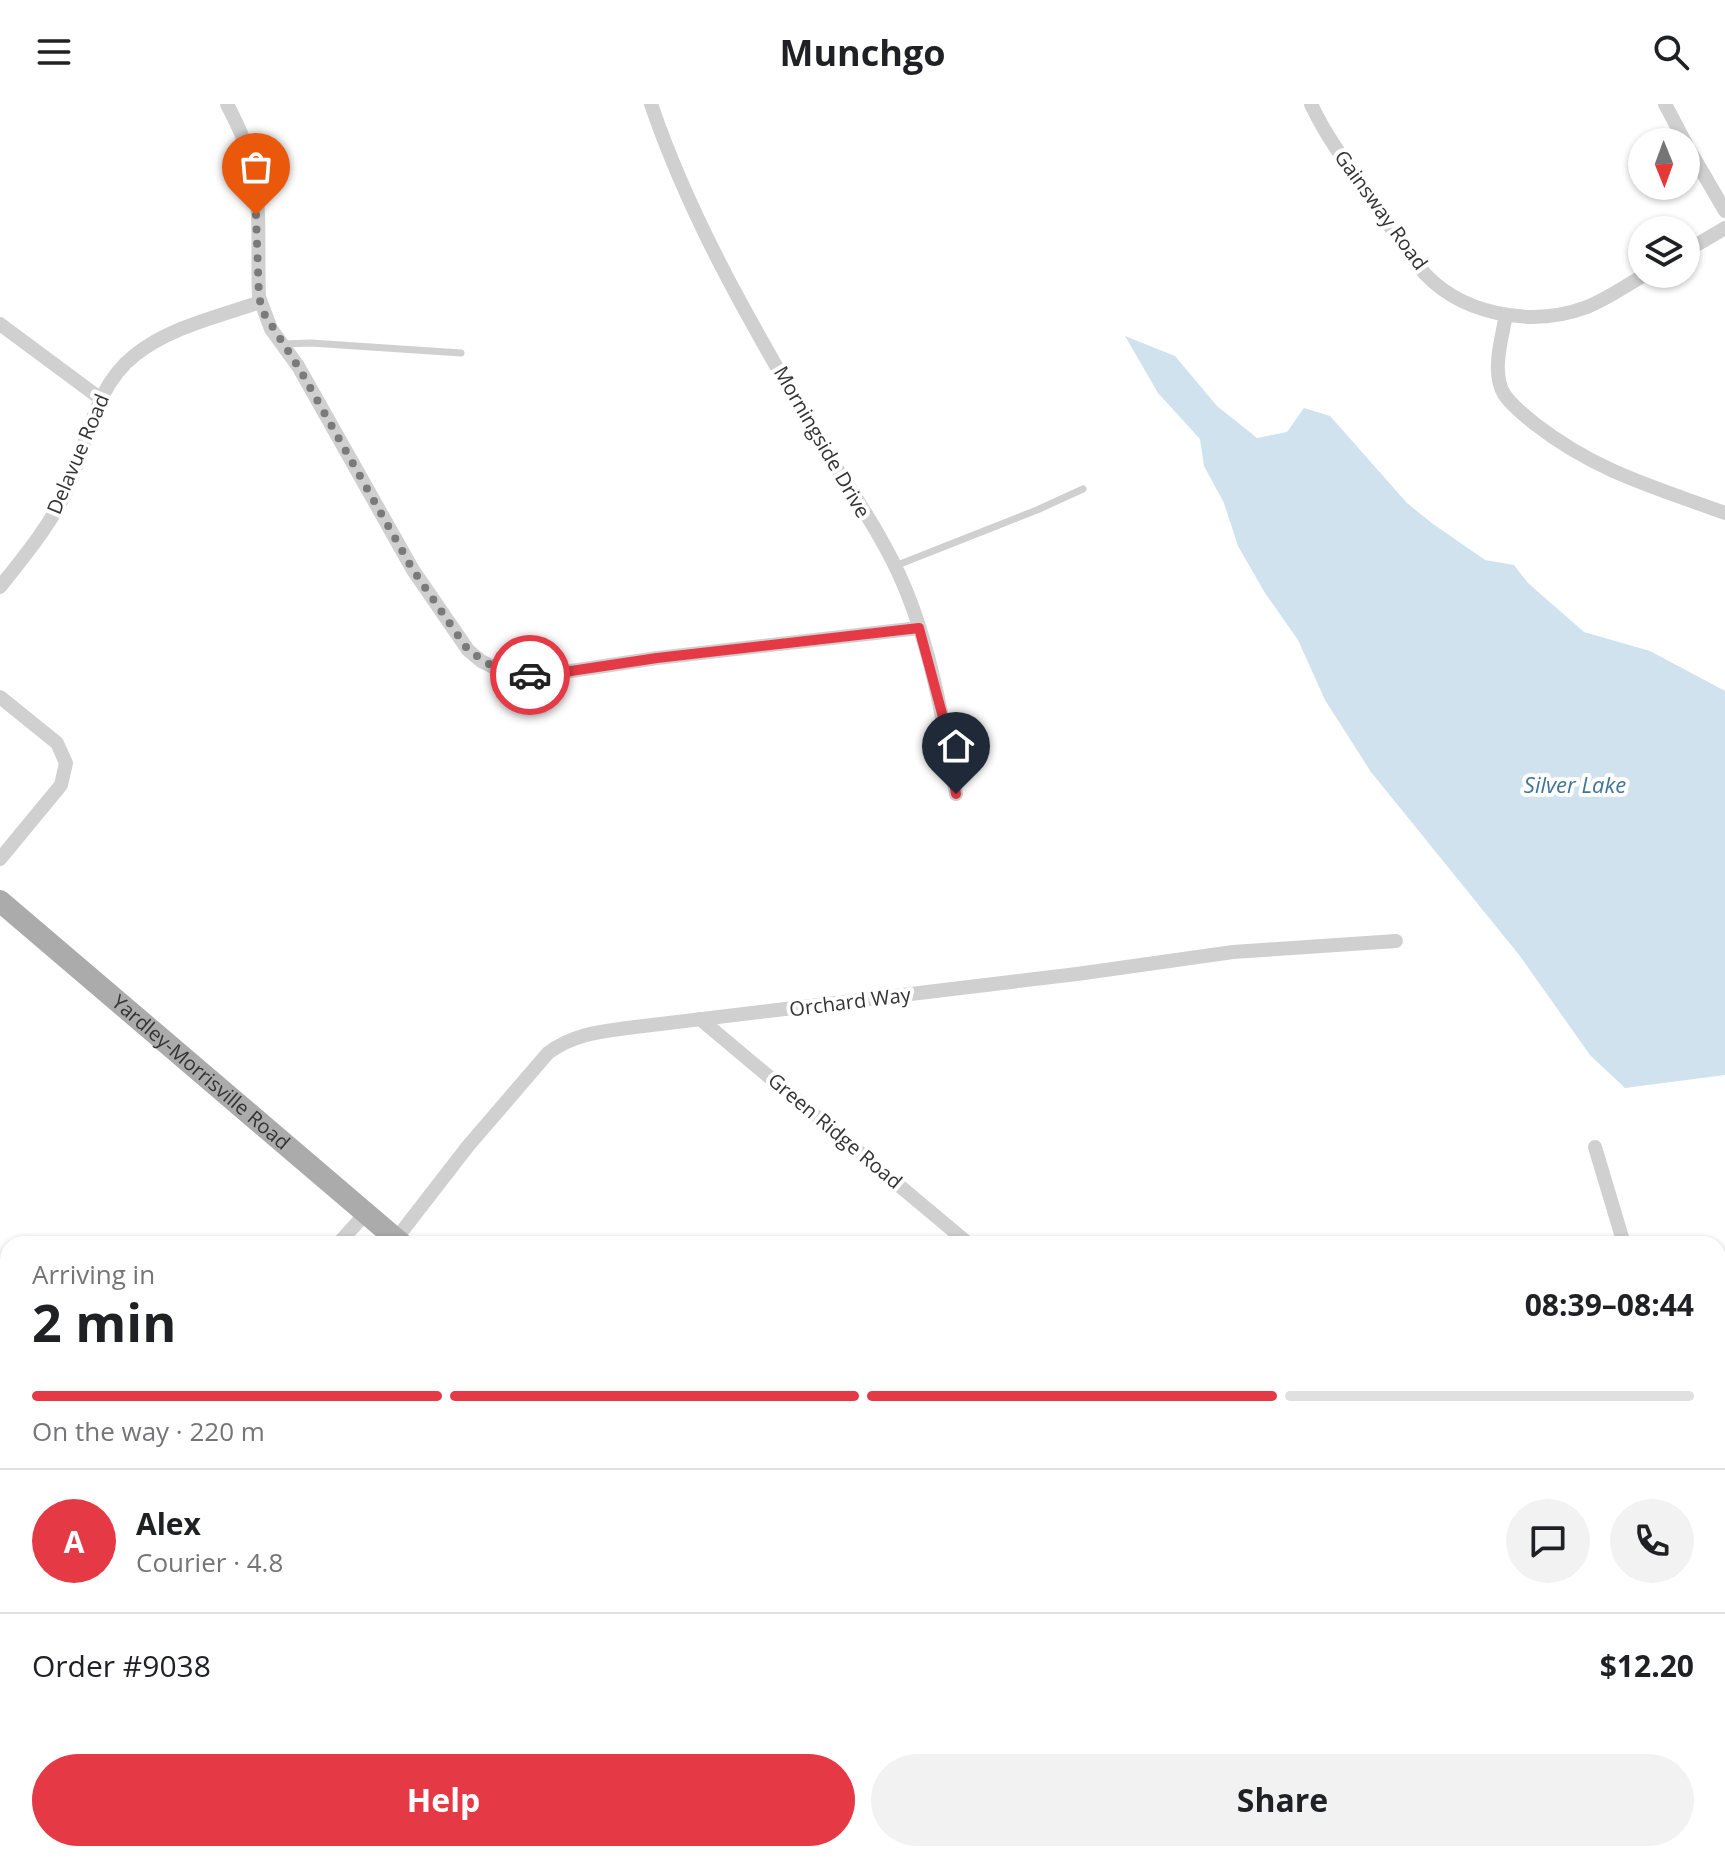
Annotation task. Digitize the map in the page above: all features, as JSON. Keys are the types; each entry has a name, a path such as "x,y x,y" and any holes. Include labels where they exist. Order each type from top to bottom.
{"main road":[{"name":"Yardley-Morrisville Road","path":"0,901 392,1236"}],"street":[{"path":"227,104 246,146 256,187 260,302 271,329 298,366 413,570 468,650 495,668 516,673 551,674 657,658 919,628"},
{"name":"Morningside Drive","path":"651,104 670,159 695,215 814,430 895,566 919,628 944,721 956,794"},
{"name":"Gainsway Road","path":"1311,104 1327,135 1419,268 1448,293 1474,306 1506,315 1530,317 1559,315 1586,307 1628,284"},
{"path":"1665,104 1678,128"},
{"path":"1700,167 1725,211"},
{"path":"1700,243 1725,228"},
{"name":"Delavue Road","path":"0,587 26,555 64,497 101,399 119,369 136,354 181,329 260,302"},
{"path":"1506,315 1499,379 1504,394 1528,418 1583,457 1619,476 1725,513"},
{"path":"0,324 101,399"},
{"path":"0,697 57,743 66,763 61,785 0,859"},
{"name":"Orchard Way","path":"403,1236 468,1146 555,1048 570,1039 593,1033 1233,952 1396,941"},
{"name":"Green Ridge Road","path":"700,1019 959,1236"},
{"path":"1595,1147 1622,1236"},
{"path":"345,1236 366,1213"}],"lane":[{"path":"282,344 311,343 461,353"},
{"path":"895,566 1083,489"}],"water":[{"name":"Silver Lake","path":"1125,336 1175,356 1217,406 1257,438 1287,432 1304,408 1330,416 1407,503 1485,560 1514,565 1528,583 1584,632 1650,651 1725,691 1725,1075 1625,1088 1590,1055 1520,956 1371,772 1325,700 1298,640 1265,593 1238,546 1224,503 1204,466 1200,439 1158,393"}],"way so far":[{"path":"256,215 259,297 263,312 361,474 413,570 468,650 495,668 530,675"}],"route":[{"path":"530,675 919,628 944,721 956,794"}]}
